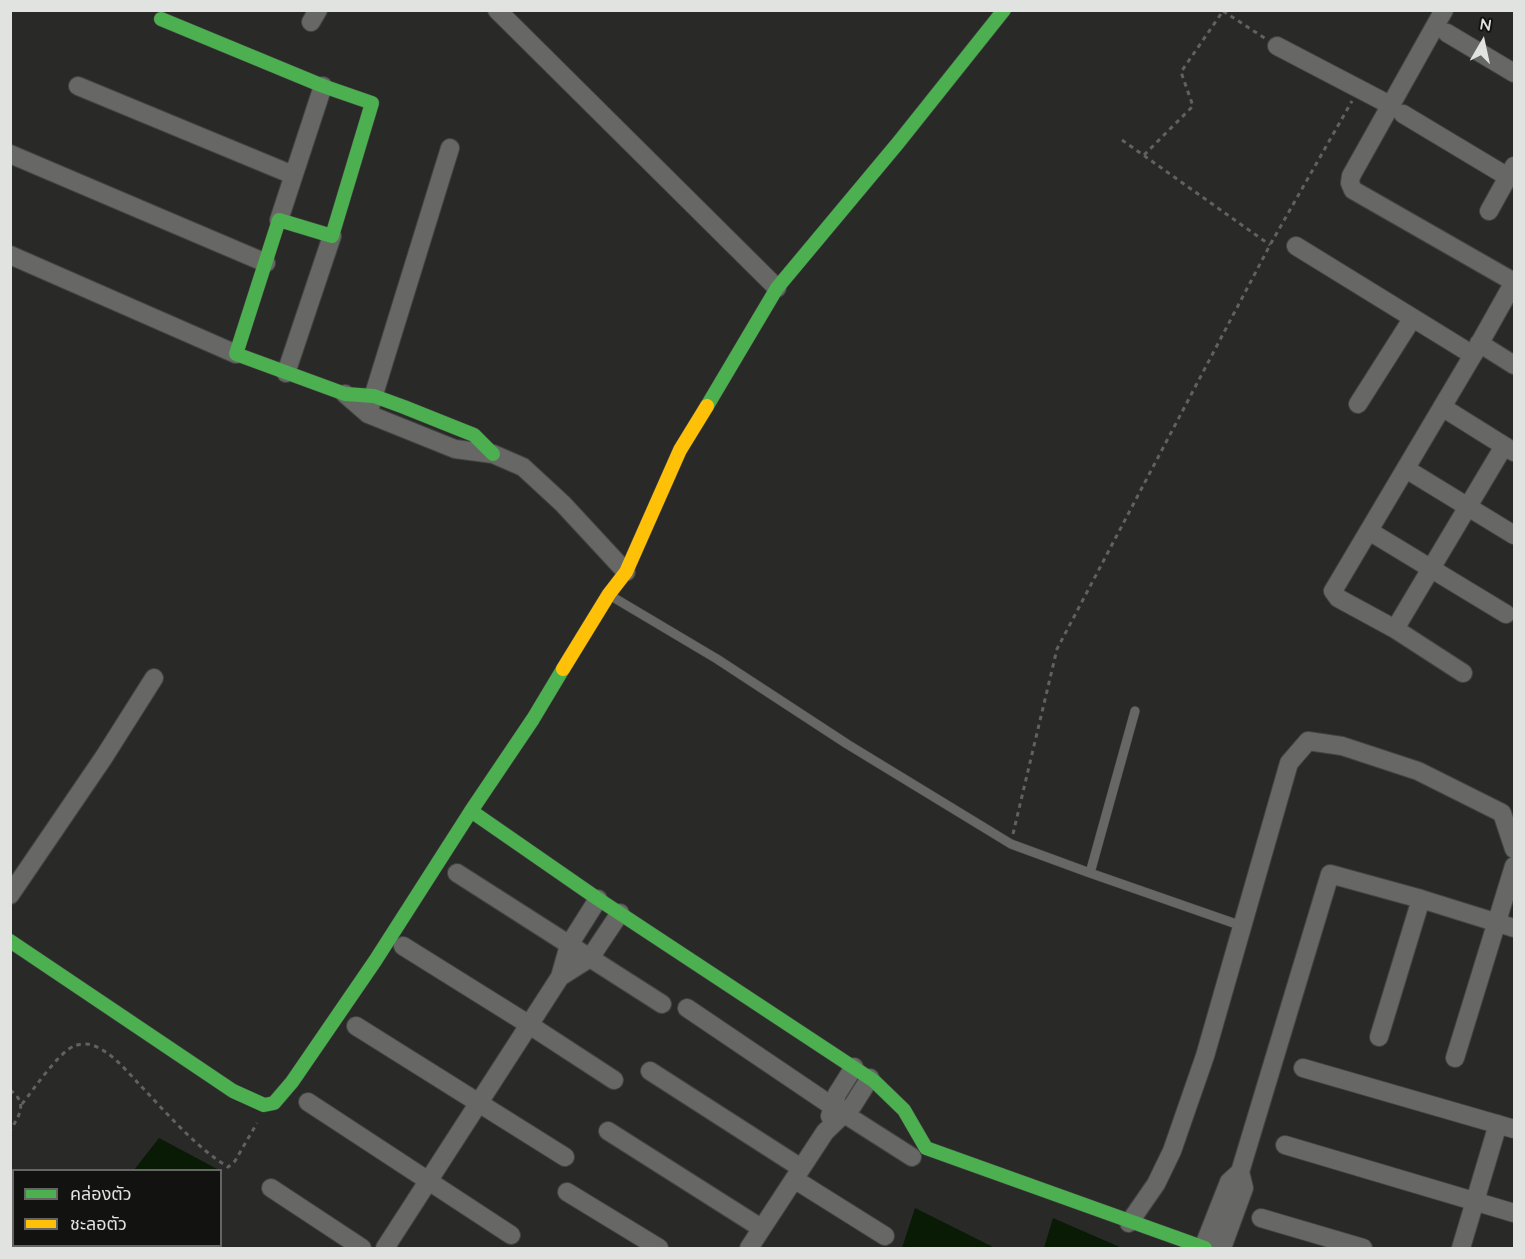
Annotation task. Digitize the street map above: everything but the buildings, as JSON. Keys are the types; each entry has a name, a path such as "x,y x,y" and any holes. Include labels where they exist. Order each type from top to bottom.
{"street":[{"path":"497,10 777,288"},
{"path":"10,941 233,1091 264,1105 273,1103 292,1082 375,961 533,719 609,594 626,572 680,450 777,288 898,143 1004,10"},
{"path":"1444,10 1397,110 1351,176 1350,183 1353,190 1514,282 1406,470 1333,591 1338,598 1395,629 1463,673"},
{"path":"161,19 323,86 372,103 332,236 285,373"},
{"path":"1447,33 1515,73"},
{"path":"1277,46 1511,172 1489,211"},
{"path":"78,86 293,175"},
{"path":"236,354 323,86"},
{"path":"368,414 450,148"},
{"path":"10,154 266,263"},
{"path":"279,220 332,236"},
{"path":"1296,246 1412,319 1515,365"},
{"path":"10,255 236,354 345,394 374,396 474,435 493,454"},
{"path":"1359,404 1412,319"},
{"path":"345,394 368,414 455,449 493,454 523,467 563,504 626,572"},
{"path":"1395,629 1468,505 1509,449 1442,407"},
{"path":"1406,470 1515,535"},
{"path":"1369,531 1506,614"},
{"path":"10,894 104,757 154,678"},
{"path":"1129,1223 1156,1184 1172,1150 1218,1016 1289,763 1308,741 1342,746 1418,771 1502,813 1515,849"},
{"path":"471,812 598,899 870,1078 904,1110 926,1148 1129,1223 1204,1248 1229,1182 1240,1172"},
{"path":"1455,1058 1506,925 1515,866"},
{"path":"457,873 662,1004"},
{"path":"1222,1248 1244,1188 1240,1172 1330,874 1506,925"},
{"path":"385,1248 560,977 569,945 598,899"},
{"path":"1379,1037 1421,899"},
{"path":"560,977 590,958 620,913"},
{"path":"403,946 614,1080"},
{"path":"687,1008 912,1157"},
{"path":"356,1026 565,1157"},
{"path":"839,1110 837,1094 854,1067"},
{"path":"1303,1068 1506,1127 1475,1201 1461,1248"},
{"path":"650,1071 885,1236"},
{"path":"749,1248 839,1110 870,1078"},
{"path":"308,1102 511,1235"},
{"path":"608,1131 761,1228"},
{"path":"1285,1145 1515,1213"},
{"path":"271,1188 363,1248"},
{"path":"567,1192 658,1248"},
{"path":"1261,1218 1363,1248"}],"lane":[{"path":"609,594 717,659 847,744 1011,844 1242,926"},
{"path":"1090,873 1135,711"}],"path":[{"path":"1144,155 1193,106 1181,72 1222,11 1277,46"},
{"path":"1011,844 1058,649 1270,245 1358,89"},
{"path":"1122,140 1270,245"},
{"path":"10,1131 22,1104 57,1060 74,1046 87,1044 93,1045 114,1058 194,1141 228,1167 235,1161 256,1126 264,1105"},
{"path":"10,1090 20,1098 22,1104"}],"shaded area":[{"path":"159,1138 217,1169 135,1169"},
{"path":"915,1208 995,1248 902,1248"},
{"path":"1053,1218 1122,1248 1044,1248"}],"traffic: fast":[{"path":"707,406 777,288 898,143 1004,10"},
{"path":"161,19 323,86 372,103 332,236 279,220 236,354 345,394 374,396 404,407 474,435 493,454"},
{"path":"10,941 233,1091 264,1105 274,1103 292,1082 375,961 533,719 563,669"},
{"path":"471,811 598,899 874,1081 904,1110 926,1148 1205,1248"}],"traffic: slow":[{"path":"563,669 609,594 626,572 680,450 707,406"}]}
